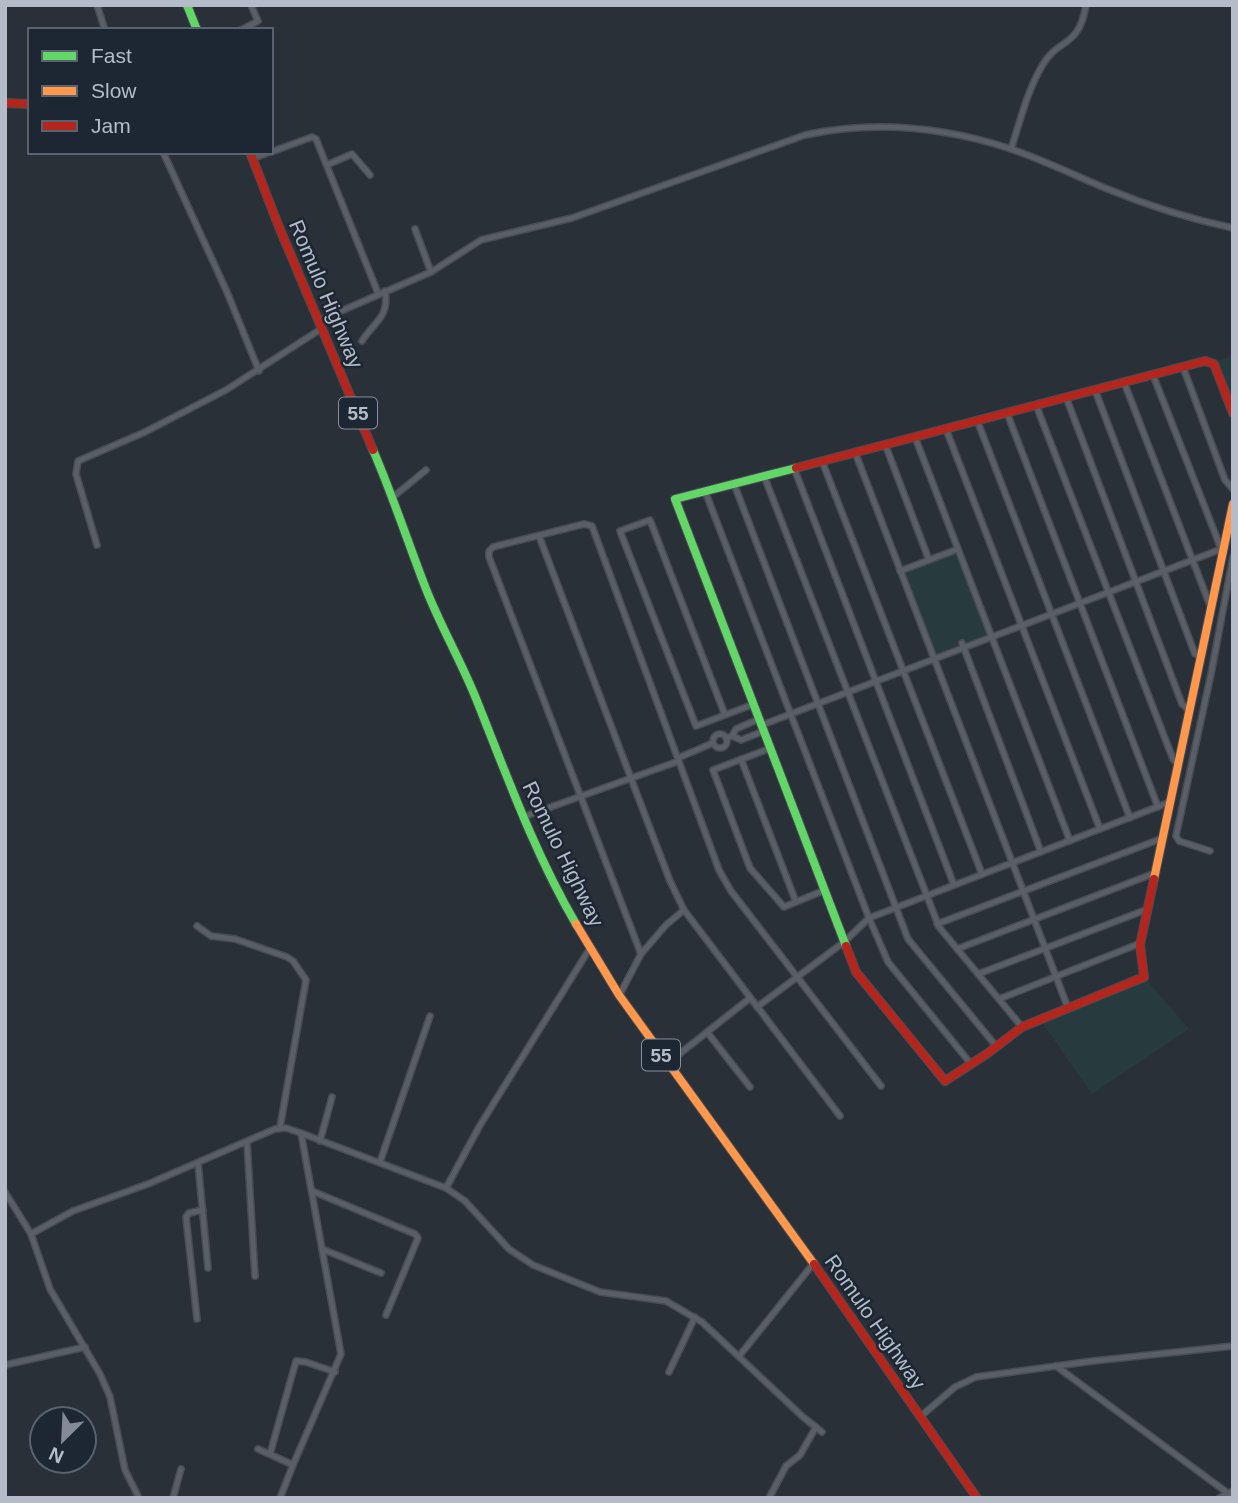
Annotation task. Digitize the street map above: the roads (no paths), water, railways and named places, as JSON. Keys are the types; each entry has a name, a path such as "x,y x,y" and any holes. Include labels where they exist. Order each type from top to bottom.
{"main road":[{"path":"187,5 196,28"},
{"path":"5,103 28,104"},
{"name":"Romulo Highway","path":"251,155 393,497 427,591 474,694 523,817 561,898 619,995 878,1354 976,1498"},
{"path":"1233,414 1214,364 1205,361 675,499 844,942 860,977 945,1080 1022,1027 1143,976 1141,943 1233,504"}],"street":[{"path":"97,5 103,28"},
{"path":"245,28 258,22 251,5"},
{"path":"1011,149 1036,77 1047,58 1078,32 1086,5"},
{"path":"97,545 76,474 78,461 145,432 259,371 320,325 382,292 431,272 481,240 572,218 795,139 834,129 866,126 916,128 974,138 1011,149 1134,200 1233,228"},
{"path":"273,151 314,137 316,139 382,292 385,306 378,324 362,341"},
{"path":"164,154 227,292 259,371"},
{"path":"327,164 352,154 370,175"},
{"path":"415,229 431,272"},
{"path":"1182,367 1225,480 1228,487 1233,489"},
{"path":"713,743 722,748 736,729 762,725 934,659 962,645 992,637 1222,550 1153,375"},
{"path":"1124,382 1211,609"},
{"path":"1095,390 1195,654 1201,656"},
{"path":"1066,397 1182,704 1190,710"},
{"path":"1036,405 1172,759 1178,764"},
{"path":"1007,413 1158,807"},
{"path":"977,421 1130,818"},
{"path":"946,429 1100,829"},
{"path":"915,437 1070,841"},
{"path":"885,444 929,560"},
{"path":"855,452 1068,1008"},
{"path":"822,461 982,874"},
{"path":"794,468 954,885"},
{"path":"393,497 426,470"},
{"path":"764,476 937,924 1022,1027"},
{"path":"734,484 908,939 996,1046"},
{"path":"705,491 888,962 971,1064"},
{"path":"725,715 650,520 620,531 696,726 725,715 754,704"},
{"path":"642,954 488,553 493,547 584,524 592,526 726,882 881,1086"},
{"path":"539,536 630,778 684,910 840,1116"},
{"path":"900,570 958,549"},
{"path":"1210,851 1179,841 1176,836 1233,557"},
{"path":"962,645 1041,852"},
{"path":"523,817 678,759 713,743 716,735 741,740 762,725"},
{"path":"771,748 713,770 750,868 784,907 825,890"},
{"path":"741,759 796,902"},
{"path":"757,1007 844,942 869,918 1170,802"},
{"path":"937,924 1163,838"},
{"path":"957,949 1156,873"},
{"path":"978,974 1148,909"},
{"path":"619,995 642,954 666,925 684,910"},
{"path":"197,926 211,936 235,939 287,957 306,979 280,1127"},
{"path":"999,999 1141,943"},
{"path":"446,1188 479,1126 590,948"},
{"path":"667,1063 750,998"},
{"path":"380,1162 430,1016"},
{"path":"707,1031 750,1087"},
{"path":"320,1141 332,1097"},
{"path":"31,1234 73,1211 148,1184 280,1127 446,1188 465,1201 509,1249 533,1265 600,1292 666,1301 695,1317 822,1432"},
{"path":"279,1498 335,1372 341,1349 301,1133"},
{"path":"247,1142 255,1276"},
{"path":"198,1163 208,1268"},
{"path":"312,1191 415,1234 418,1238 386,1315"},
{"path":"5,1192 31,1234 50,1289 85,1347 110,1396 125,1470 139,1498"},
{"path":"197,1319 186,1217 189,1213 203,1210"},
{"path":"323,1249 381,1273"},
{"path":"740,1355 813,1264"},
{"path":"669,1373 695,1317"},
{"path":"920,1418 965,1380 1056,1366 1233,1346"},
{"path":"5,1365 85,1347"},
{"path":"270,1454 296,1361 335,1372"},
{"path":"1056,1366 1231,1494"},
{"path":"769,1498 786,1466 800,1455 816,1427"},
{"path":"258,1449 293,1465"},
{"path":"173,1498 181,1469"},
{"path":"1219,1498 1231,1494"}]}
